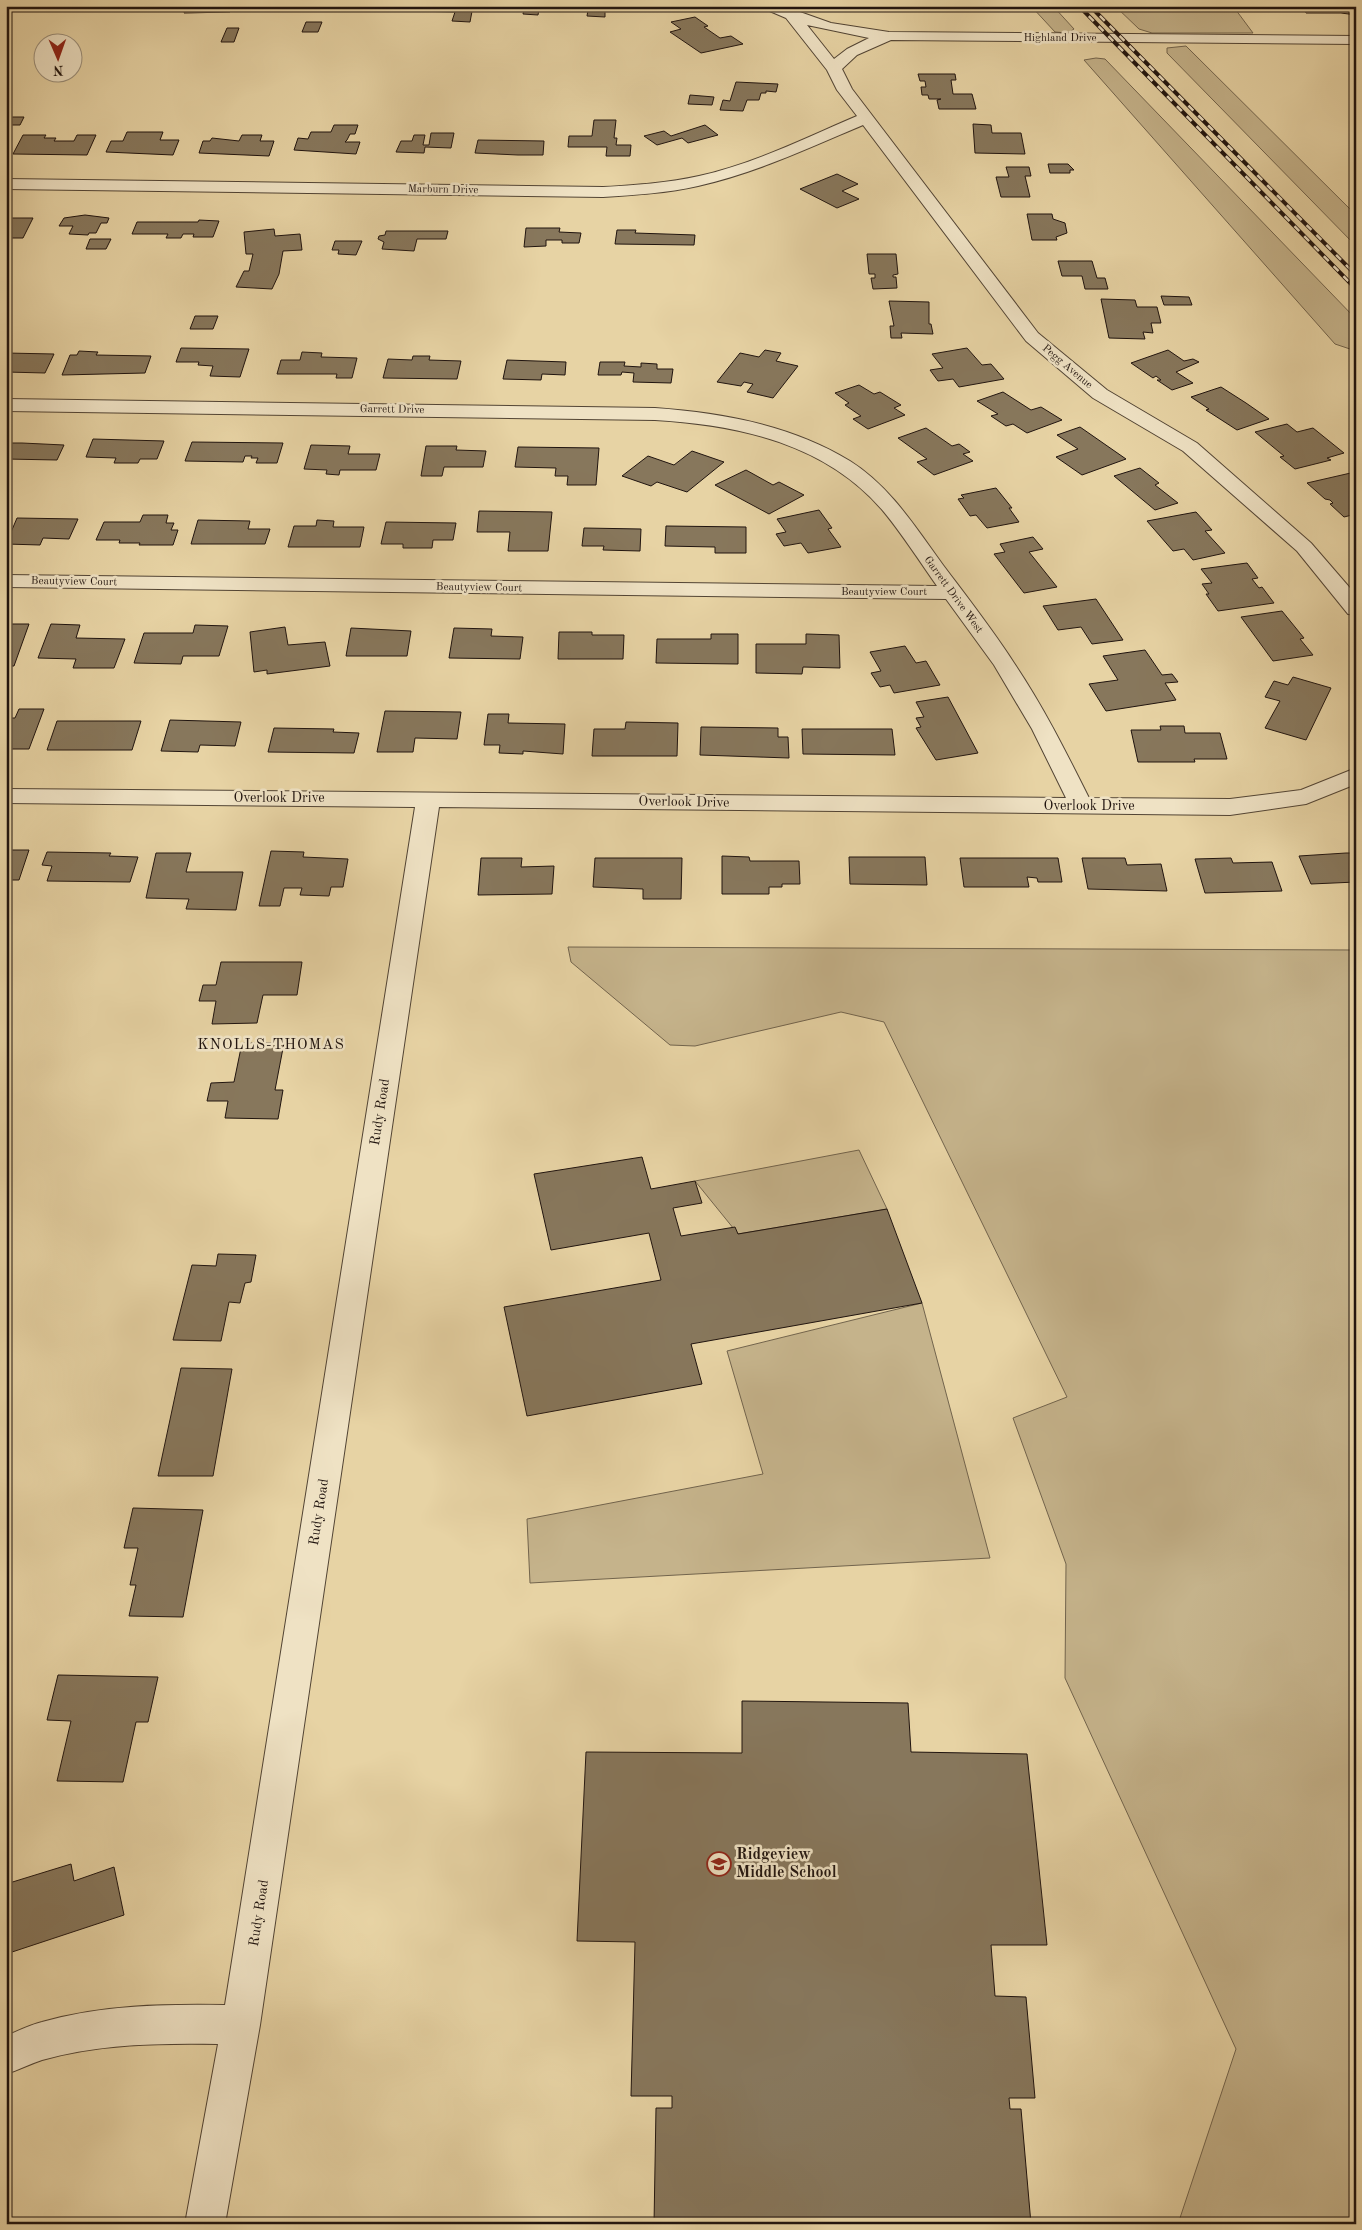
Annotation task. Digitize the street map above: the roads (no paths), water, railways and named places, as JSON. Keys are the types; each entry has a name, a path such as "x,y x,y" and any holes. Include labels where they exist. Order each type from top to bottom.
{"street":[{"name":"Highland Drive","path":"770,6 793,17 837,30 889,36 1356,40"},
{"name":"Pegg Avenue","path":"793,17 834,69 845,90 1032,338 1100,394 1136,413 1190,447 1304,546 1356,609"},
{"path":"834,69 844,56 864,45 889,36"},
{"name":"Marburn Drive","path":"6,184 584,192 649,189 700,181 735,171 867,118"},
{"name":"Garrett Drive","path":"6,405 655,414 717,419 775,434"},
{"name":"Garrett Drive West","path":"775,434 816,450 844,465 870,486 891,508 1004,664 1043,730 1081,805"},
{"name":"Beautyview Court","path":"6,581 952,593"},
{"name":"Overlook Drive","path":"6,796 1230,807 1306,797 1356,775"},
{"name":"Rudy Road","path":"205,2224 242,2025 428,800"},
{"path":"6,2055 48,2039 114,2026 180,2023 242,2025"}],"railway":[{"path":"1079,6 1356,289"},
{"path":"1090,6 1356,275"}],"place":[{"name":"Ridgeview Middle School","path":"719,1864"}],"district":[{"name":"KNOLLS-THOMAS","path":"271,1045"}]}
